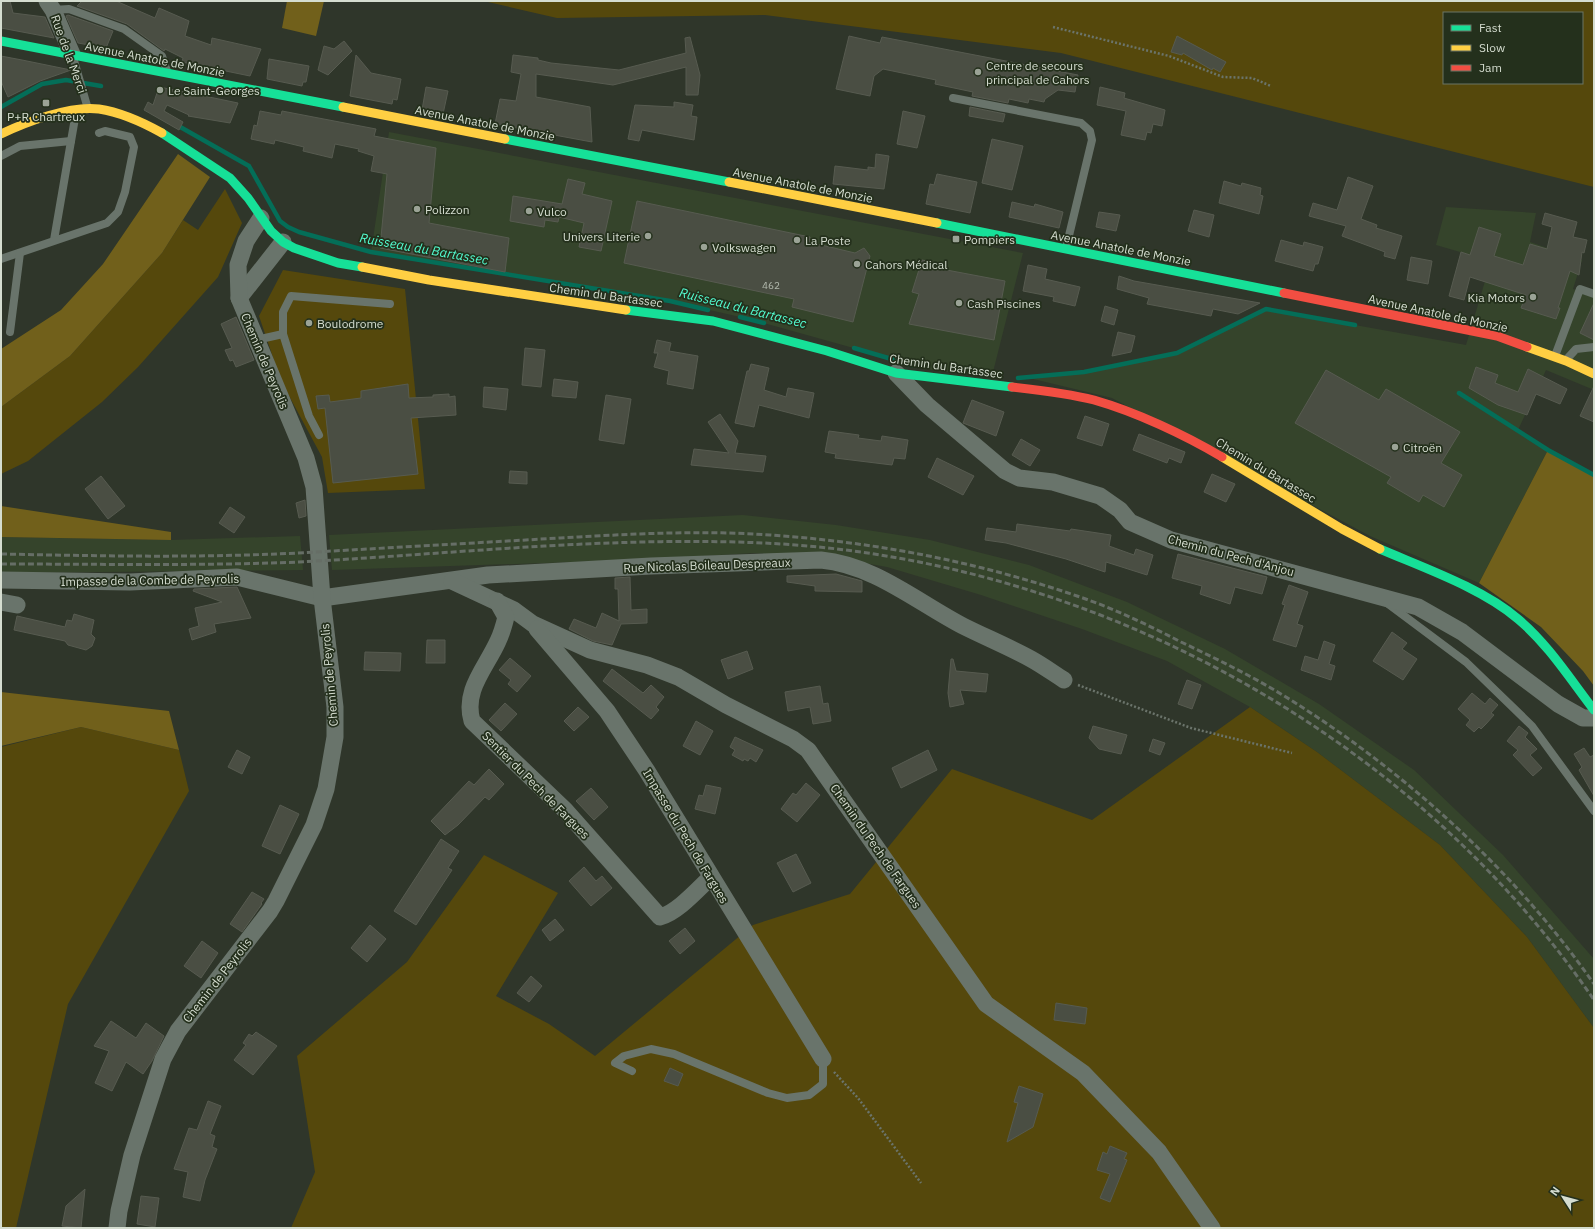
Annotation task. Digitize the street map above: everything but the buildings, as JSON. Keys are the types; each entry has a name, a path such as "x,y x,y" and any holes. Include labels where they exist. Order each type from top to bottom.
{"street":[{"name":"Rue de la Merci","path":"50,5 72,54"},
{"name":"Avenue Anatole de Monzie","path":"1,41 1066,249 1497,336 1566,361 1594,374"},
{"name":"Chemin du Bartassec","path":"1,134 31,121 88,108 99,109 144,123 184,147 230,178 248,198 260,218 283,242 294,248 338,263 428,280 578,304 713,321 827,351 896,373 1048,391 1093,400 1134,414 1210,450 1342,529 1374,546 1449,579 1494,602 1518,619 1543,644 1594,710"},
{"name":"Chemin de Peyrolis","path":"117,1228 119,1211 132,1155 163,1060 178,1031 270,911 291,875 314,825 326,789 335,736 335,707 322,598 314,487 306,458 239,298 238,265 246,241 260,218"},
{"name":"Chemin de Peyrolis","path":"239,298 283,242"},
{"name":"Chemin du Pech d'Anjou","path":"896,373 927,405 1005,470 1019,478 1053,482 1100,496 1120,510 1130,522 1171,540 1418,607 1462,632 1558,704 1583,718 1594,718"},
{"name":"Rue Nicolas Boileau Despreaux","path":"322,598 488,575 651,566 821,560 840,562 866,572 908,593 962,625 1032,659 1064,680"},
{"name":"Impasse de la Combe de Peyrolis","path":"1,580 130,582 237,578 322,598"},
{"name":"Chemin du Pech de Fargues","path":"452,581 497,601 514,610 533,624 590,650 647,665 678,677 726,705 793,739 808,750 986,1004 1083,1073 1159,1152 1212,1228"},
{"name":"Sentier du Pech de Fargues","path":"497,601 506,617 499,640 479,675 470,696 468,709 472,721 565,810 660,917 666,916 692,896 711,877"},
{"name":"Impasse du Pech de Fargues","path":"533,624 607,712 647,771 823,1059"}],"lane":[{"path":"50,5 69,9 124,29 162,56 168,74"},
{"name":"Rue de la Merci","path":"72,54 88,108"},
{"path":"953,98 1081,123 1090,131 1092,140 1066,249"},
{"path":"54,240 75,118 72,111"},
{"path":"1,259 107,223 118,212 125,192 134,147 130,138 105,131 99,133"},
{"path":"1,156 20,146 71,140"},
{"path":"10,332 20,253"},
{"path":"1555,357 1580,289 1594,294"},
{"path":"319,435 309,416 283,334 283,312 291,296 390,304"},
{"path":"256,340 283,334"},
{"path":"1566,361 1576,349 1594,347"},
{"name":"Chemin du Pech d'Anjou","path":"1378,596 1466,662 1532,726 1594,811"},
{"path":"632,1071 615,1064 624,1056 651,1049 674,1054 768,1093 787,1098 808,1095 823,1084 823,1059"}],"path":[{"path":"1053,27 1169,56 1223,77 1252,78 1271,86"},
{"path":"1064,680 1191,728 1292,753"},
{"path":"823,1059 858,1098 921,1183"}],"shaded area":[{"path":"287,1 324,1 316,36 282,28"},
{"path":"1594,1 1594,187 1061,53 765,15 557,18 488,2"},
{"path":"389,132 1023,253 992,376 936,371 749,319 670,301 371,252"},
{"path":"178,154 210,177 162,253 70,356 1,407 1,349 61,310 103,264"},
{"path":"225,189 242,223 218,277 138,367 102,402 28,461 1,474 1,407 70,356 162,253 183,220 198,230"},
{"path":"1446,207 1536,213 1530,242 1582,260 1573,289 1594,297 1594,390 1546,370 1518,430 1548,450 1479,583 1370,536 1112,398 1025,377 1084,372 1177,353 1266,309 1466,345 1491,261 1436,245"},
{"path":"283,270 405,289 425,489 328,493 322,457 281,381 259,316"},
{"path":"1548,450 1594,475 1594,686 1583,671 1541,627 1479,583"},
{"path":"1,506 171,532 171,540 1,537"},
{"path":"743,515 836,525 930,540 1029,565 1127,602 1225,649 1319,704 1414,770 1503,855 1594,959 1594,1028 1527,937 1440,845 1317,752 1250,707 1167,661 1082,629 981,595 887,567 830,557 754,553 634,560 332,570 329,535"},
{"path":"300,536 303,570 1,573 1,537 171,540"},
{"path":"1,692 169,711 179,750 81,727 1,746"},
{"path":"1250,707 1317,752 1440,845 1527,937 1594,1028 1594,1228 291,1228 315,1172 297,1056 407,962 484,855 558,893 496,996 549,1024 595,1056 753,925 850,894 952,769 1092,820"},
{"path":"81,727 179,750 189,791 68,1004 16,1228 1,1228 1,747"}],"waterway":[{"name":"Ruisseau du Bartassec","path":"1,107 42,84 66,80 101,86"},
{"name":"Ruisseau du Bartassec","path":"175,124 249,166 280,221 299,232 371,252 670,301 708,310"},
{"name":"Ruisseau du Bartassec","path":"1018,378 1084,372 1177,353 1266,309 1355,325"},
{"name":"Ruisseau du Bartassec","path":"740,317 764,323"},
{"name":"Ruisseau du Bartassec","path":"854,348 912,365"},
{"name":"Ruisseau du Bartassec","path":"1459,393 1548,450 1594,475"}],"railway":[{"path":"1,554 150,556 261,555 612,535 718,533 809,538 887,548 926,555 1002,573 1090,601 1143,623 1255,679 1283,695 1339,732 1380,762 1420,795 1496,866 1531,904 1594,984"},
{"path":"1,564 187,564 299,562 531,547 705,541 763,543 884,556 1004,582 1120,623 1231,676 1336,741 1432,817 1519,904 1594,1000"}],"traffic: fast":[{"path":"1,41 343,107"},
{"path":"162,133 230,178 248,198 271,231 283,242 294,248 338,263 362,267"},
{"path":"505,139 729,182"},
{"path":"937,223 1284,293"},
{"path":"626,310 713,321 827,351 896,373 1012,387"},
{"path":"1380,549 1434,571 1470,588 1504,608 1539,639 1594,710"}],"traffic: slow":[{"path":"343,107 505,139"},
{"path":"1,134 23,124 62,112 88,108 107,110 123,115 162,133"},
{"path":"729,182 937,223"},
{"path":"362,267 429,280 626,310"},
{"path":"1527,347 1566,361 1594,374"},
{"path":"1222,457 1342,529 1380,549"}],"traffic: jam":[{"path":"1284,293 1497,336 1527,347"},
{"path":"1012,387 1074,395 1110,405 1160,425 1192,440 1222,457"}],"place":[{"name":"Centre de secours principal de Cahors","path":"978,72"},
{"name":"Le Saint-Georges","path":"160,90"},
{"name":"P+R Chartreux","path":"46,103"},
{"name":"Polizzon","path":"417,209"},
{"name":"Vulco","path":"529,211"},
{"name":"Univers Literie","path":"648,236"},
{"name":"Pompiers","path":"956,239"},
{"name":"La Poste","path":"797,240"},
{"name":"Volkswagen","path":"704,247"},
{"name":"Cahors Médical","path":"857,264"},
{"name":"Kia Motors","path":"1533,297"},
{"name":"Cash Piscines","path":"959,303"},
{"name":"Boulodrome","path":"309,323"},
{"name":"Citroën","path":"1395,447"}]}
